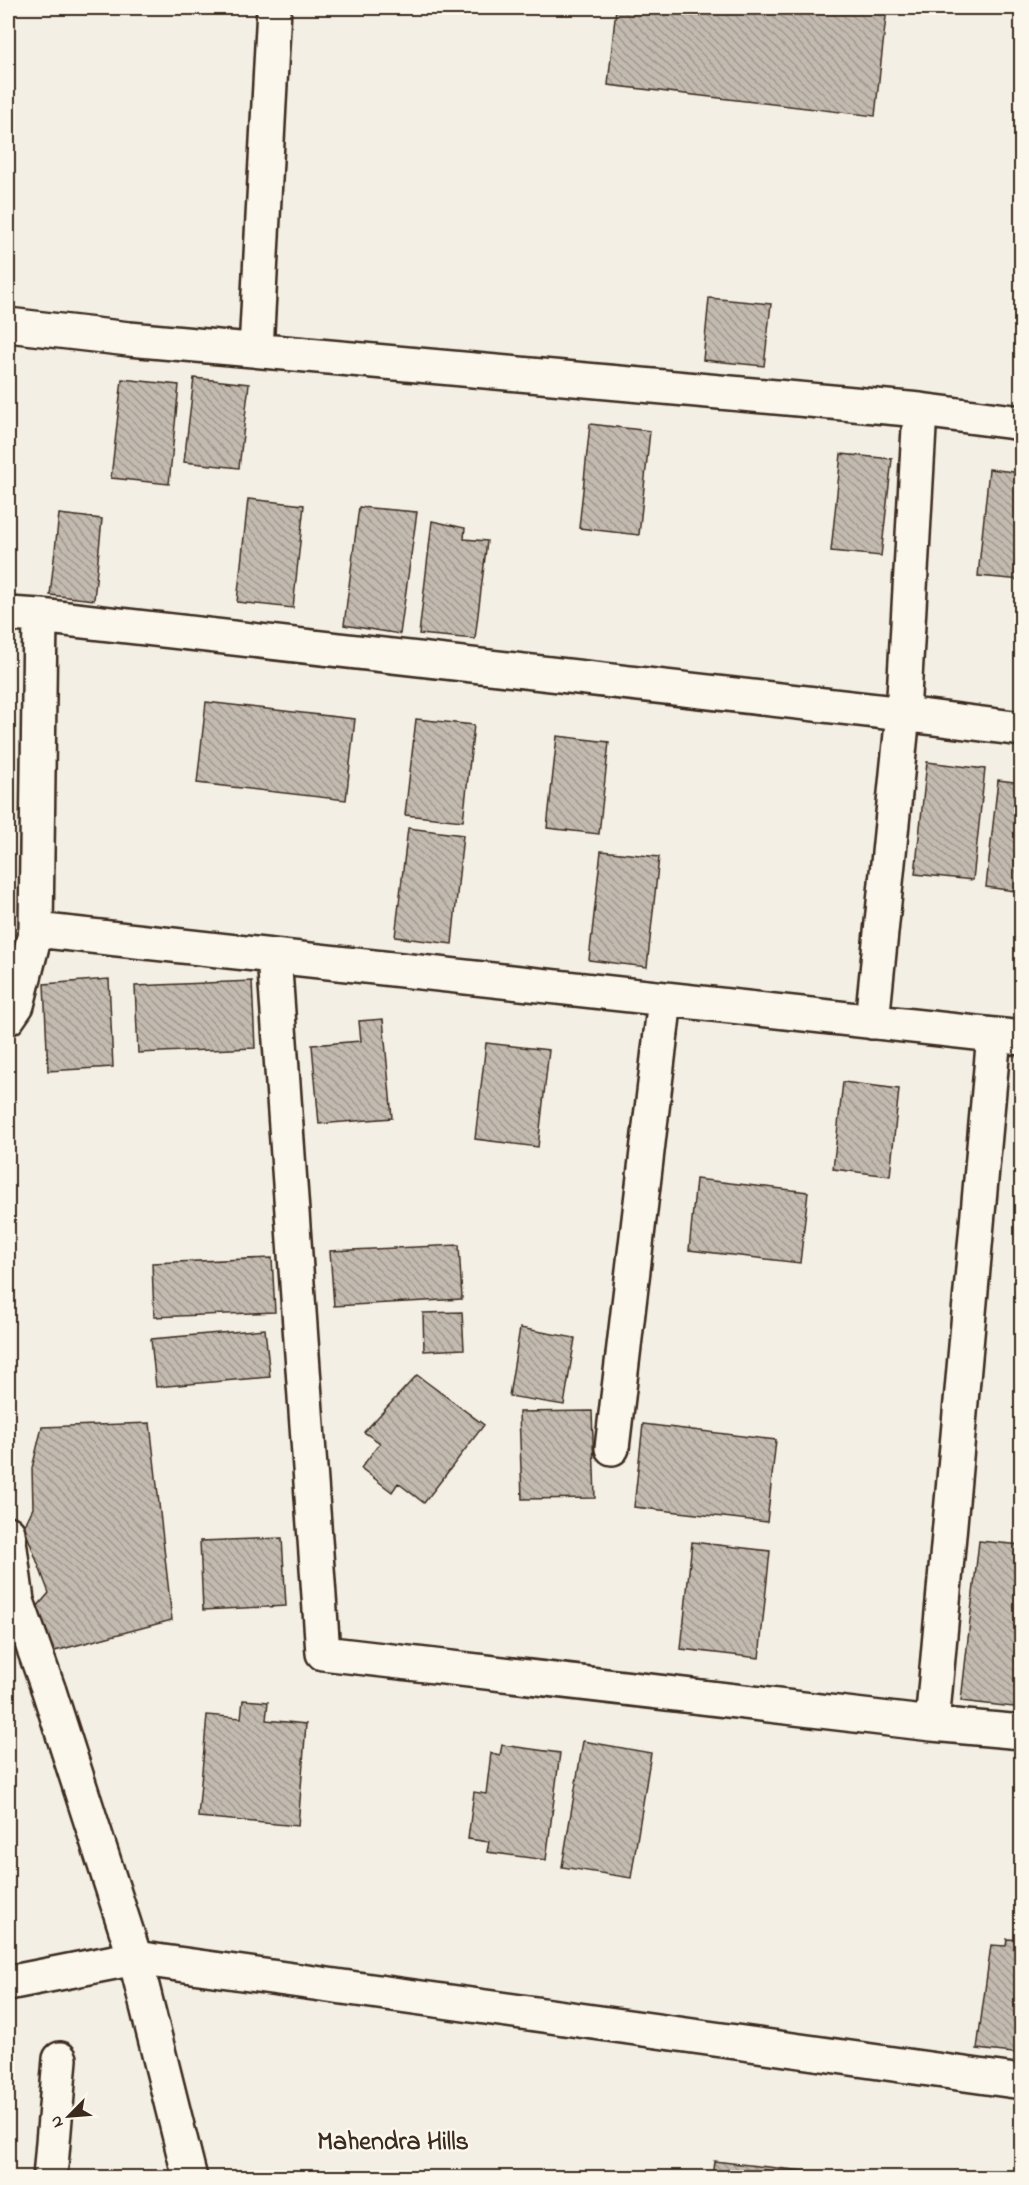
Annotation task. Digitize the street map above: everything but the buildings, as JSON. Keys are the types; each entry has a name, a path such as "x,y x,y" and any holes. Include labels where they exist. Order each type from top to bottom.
{"street":[{"path":"256,350 274,8"},
{"path":"8,325 256,350 920,410 1022,423"},
{"path":"872,1022 903,714 920,410"},
{"path":"8,614 1022,729"},
{"path":"8,1018 17,1005 36,930 40,616"},
{"path":"36,930 1008,1036 932,1724"},
{"path":"274,956 323,1653 932,1724 1022,1732"},
{"path":"612,1448 664,999"},
{"path":"8,1533 17,1601 49,1691 135,1958 190,2178"},
{"path":"8,1983 135,1958 1022,2082"},
{"path":"50,2178 60,2059"}],"district":[{"name":"Mahendra Hills","path":"393,2143"}]}
